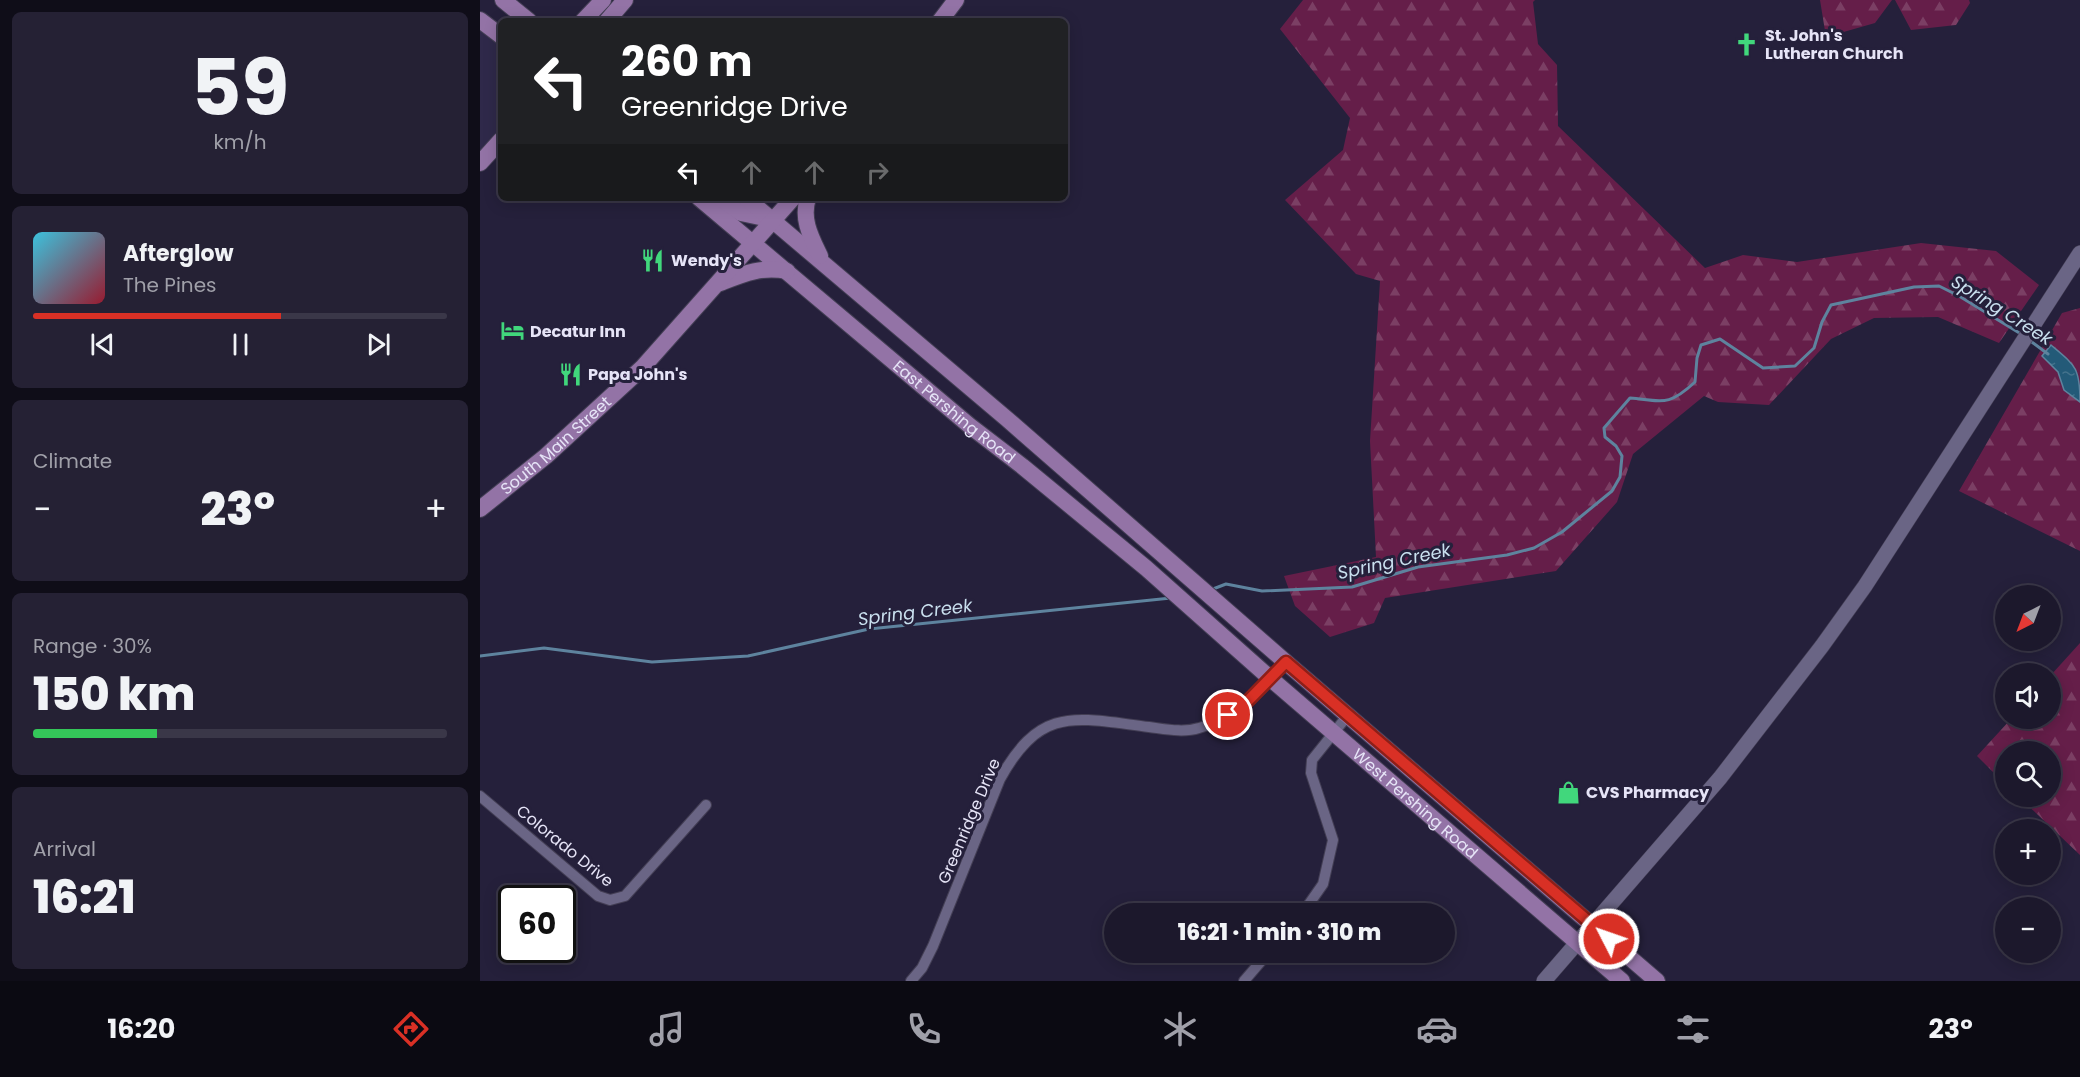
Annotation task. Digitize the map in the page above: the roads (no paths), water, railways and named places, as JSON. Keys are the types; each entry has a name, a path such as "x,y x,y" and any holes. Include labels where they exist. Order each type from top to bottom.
{"main road":[{"path":"502,0 525,18"},
{"path":"586,18 603,0"},
{"path":"610,18 625,0"},
{"path":"942,18 956,0"},
{"path":"480,20 498,34"},
{"path":"480,163 498,143"},
{"name":"East Pershing Road","path":"703,201 970,426 1146,568 1209,624"},
{"path":"724,201 741,213 773,220"},
{"name":"West Pershing Road","path":"750,201 1241,621 1657,981"},
{"name":"South Main Street","path":"480,509 487,499 546,456 642,368 790,201"},
{"path":"808,201 806,220 808,231 823,262"},
{"path":"716,285 756,270 771,268 787,271"},
{"name":"West Pershing Road","path":"1209,624 1622,981"}],"street":[{"path":"1544,981 1720,778 1822,646 1865,586 2080,253"},
{"name":"Greenridge Drive","path":"911,981 922,968 933,946 1000,779 1012,758 1031,736 1051,724 1069,721 1093,720 1183,731 1200,728 1240,709 1286,662"},
{"path":"1310,903 1323,884 1333,840 1311,773 1312,760 1348,715"},
{"name":"Colorado Drive","path":"480,796 598,896 610,900 625,896 706,805"},
{"path":"1244,981 1260,963"}],"water":[{"name":"Spring Creek","path":"2051,345 2075,369 2079,382 2080,402 2064,390 2058,372 2042,356"}],"waterway":[{"name":"Spring Creek","path":"1213,589 1226,584 1262,591 1352,587 1418,567 1507,555 1534,548 1562,532 1612,491 1620,477 1622,456 1616,446 1605,437 1604,428 1630,398 1658,401 1671,399 1686,390 1695,382 1697,358 1701,345 1720,339 1763,368 1795,366 1814,348 1822,322 1831,305 1914,287 1939,286 2021,334"},
{"name":"Spring Creek","path":"2029,340 2048,354"},
{"name":"Spring Creek","path":"480,656 544,648 652,662 748,656 869,629 1171,598"}],"place":[{"name":"St. John's Lutheran Church","path":"1747,44"},
{"name":"Wendy's","path":"653,260"},
{"name":"Decatur Inn","path":"512,331"},
{"name":"Papa John's","path":"570,374"},
{"name":"CVS Pharmacy","path":"1568,792"}]}
